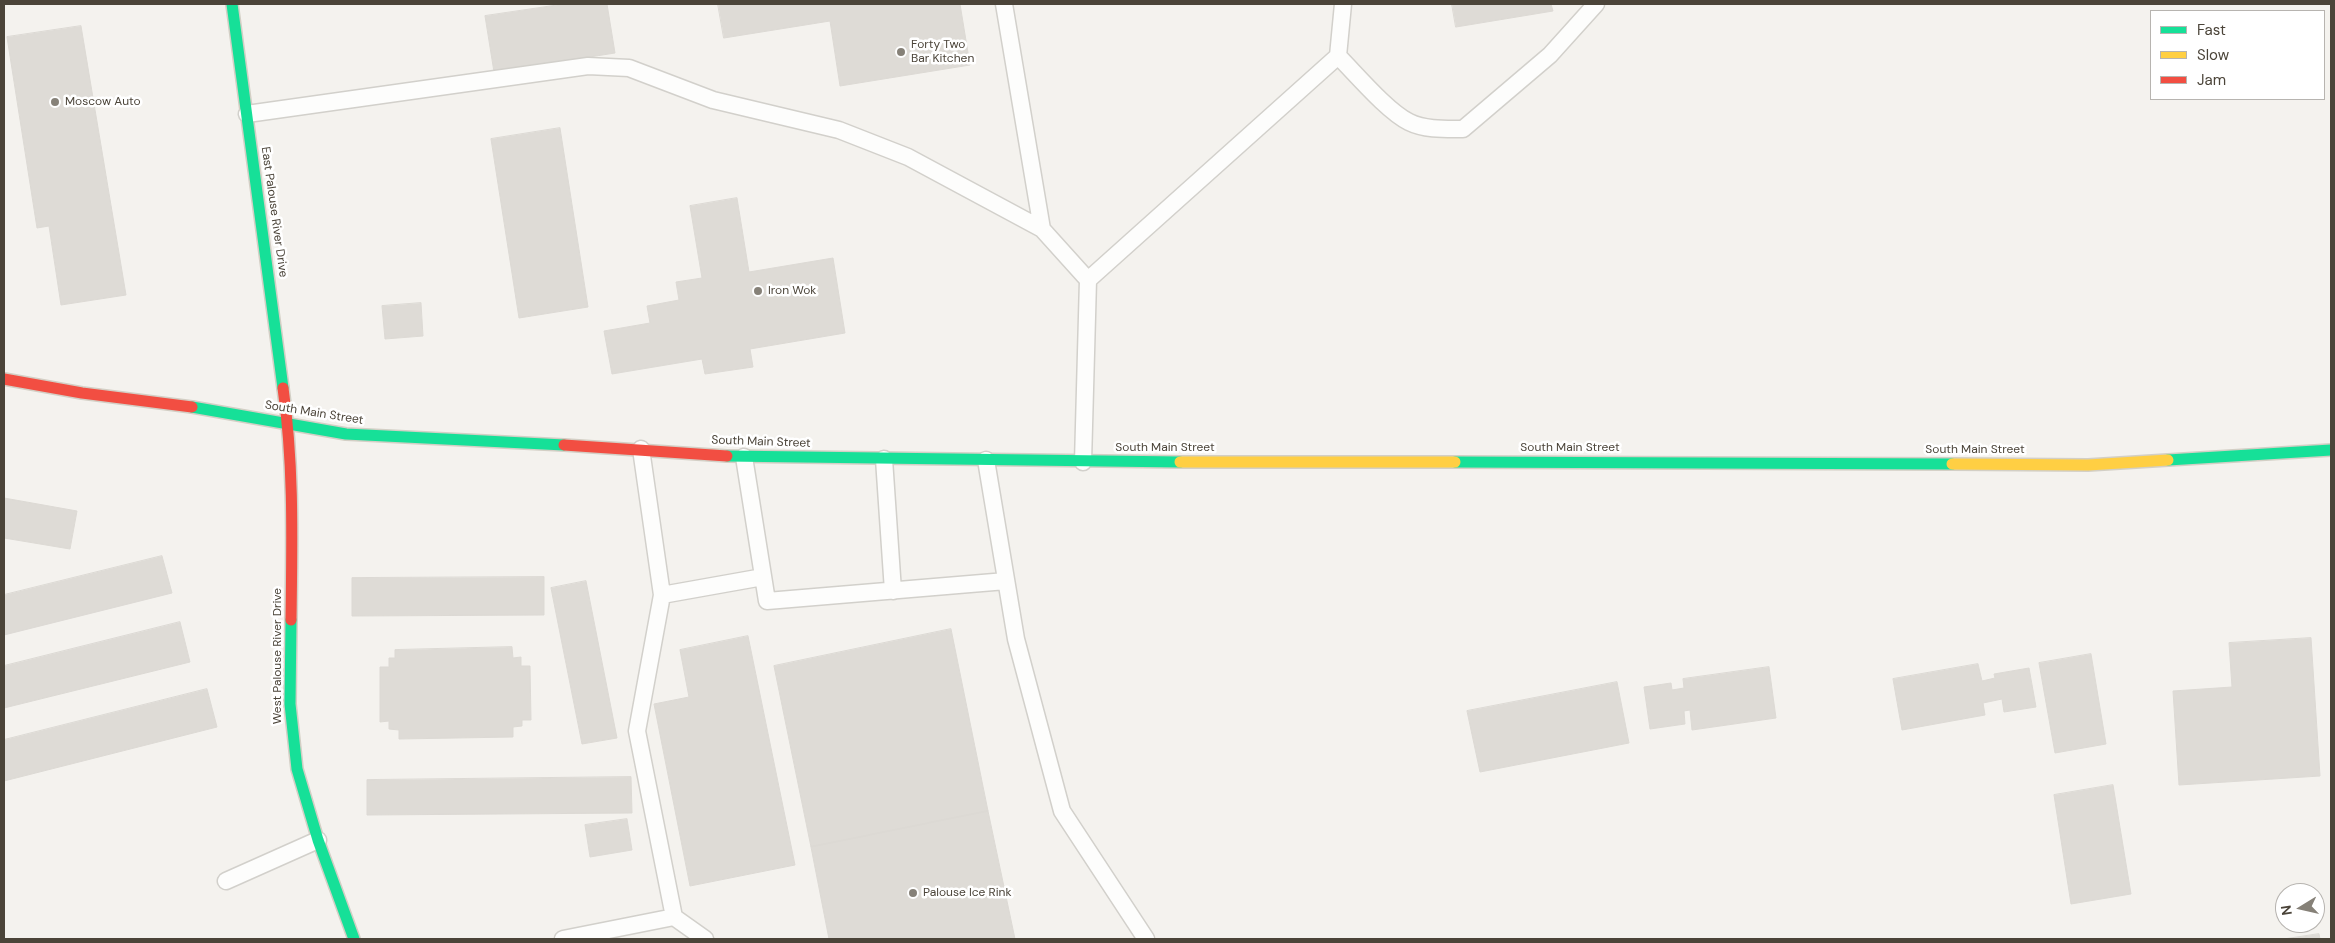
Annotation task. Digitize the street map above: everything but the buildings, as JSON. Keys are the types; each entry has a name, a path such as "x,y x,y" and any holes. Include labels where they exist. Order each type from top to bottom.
{"main road":[{"name":"East Palouse River Drive","path":"232,4 288,423"},
{"name":"South Main Street","path":"4,379 82,393 227,412 346,434 744,457 1083,462 2088,465 2331,450"},
{"name":"West Palouse River Drive","path":"288,423 292,495 290,704 297,769 318,840 354,939"}],"lane":[{"path":"1004,4 1042,229"},
{"path":"1088,280 1338,56 1343,4"},
{"path":"1338,56 1379,98 1410,122 1437,129 1463,129 1550,55 1596,4"},
{"path":"247,114 588,66 629,68 713,100 839,130 908,157 1042,229 1088,280 1083,462"},
{"path":"641,450 662,595 637,731 674,916 705,939"},
{"path":"744,457 766,601 1006,581"},
{"path":"884,458 893,591"},
{"path":"986,460 1016,639 1062,811 1146,939"},
{"path":"662,595 763,577"},
{"path":"226,881 318,840"},
{"path":"563,939 674,916"}],"traffic: fast":[{"path":"232,4 283,388"},
{"path":"192,407 346,434 564,445"},
{"path":"2168,460 2331,450"},
{"path":"727,456 1180,462"},
{"path":"1455,462 1952,464"},
{"path":"291,620 290,704 297,769 318,840 354,939"}],"traffic: slow":[{"path":"1952,464 2088,465 2168,460"},
{"path":"1180,462 1455,462"}],"traffic: jam":[{"path":"4,379 82,393 192,407"},
{"path":"283,388 291,475 291,620"},
{"path":"564,445 727,456"}],"place":[{"name":"Forty Two Bar Kitchen","path":"901,52"},
{"name":"Moscow Auto","path":"55,102"},
{"name":"Iron Wok","path":"758,291"},
{"name":"Palouse Ice Rink","path":"913,893"}]}
